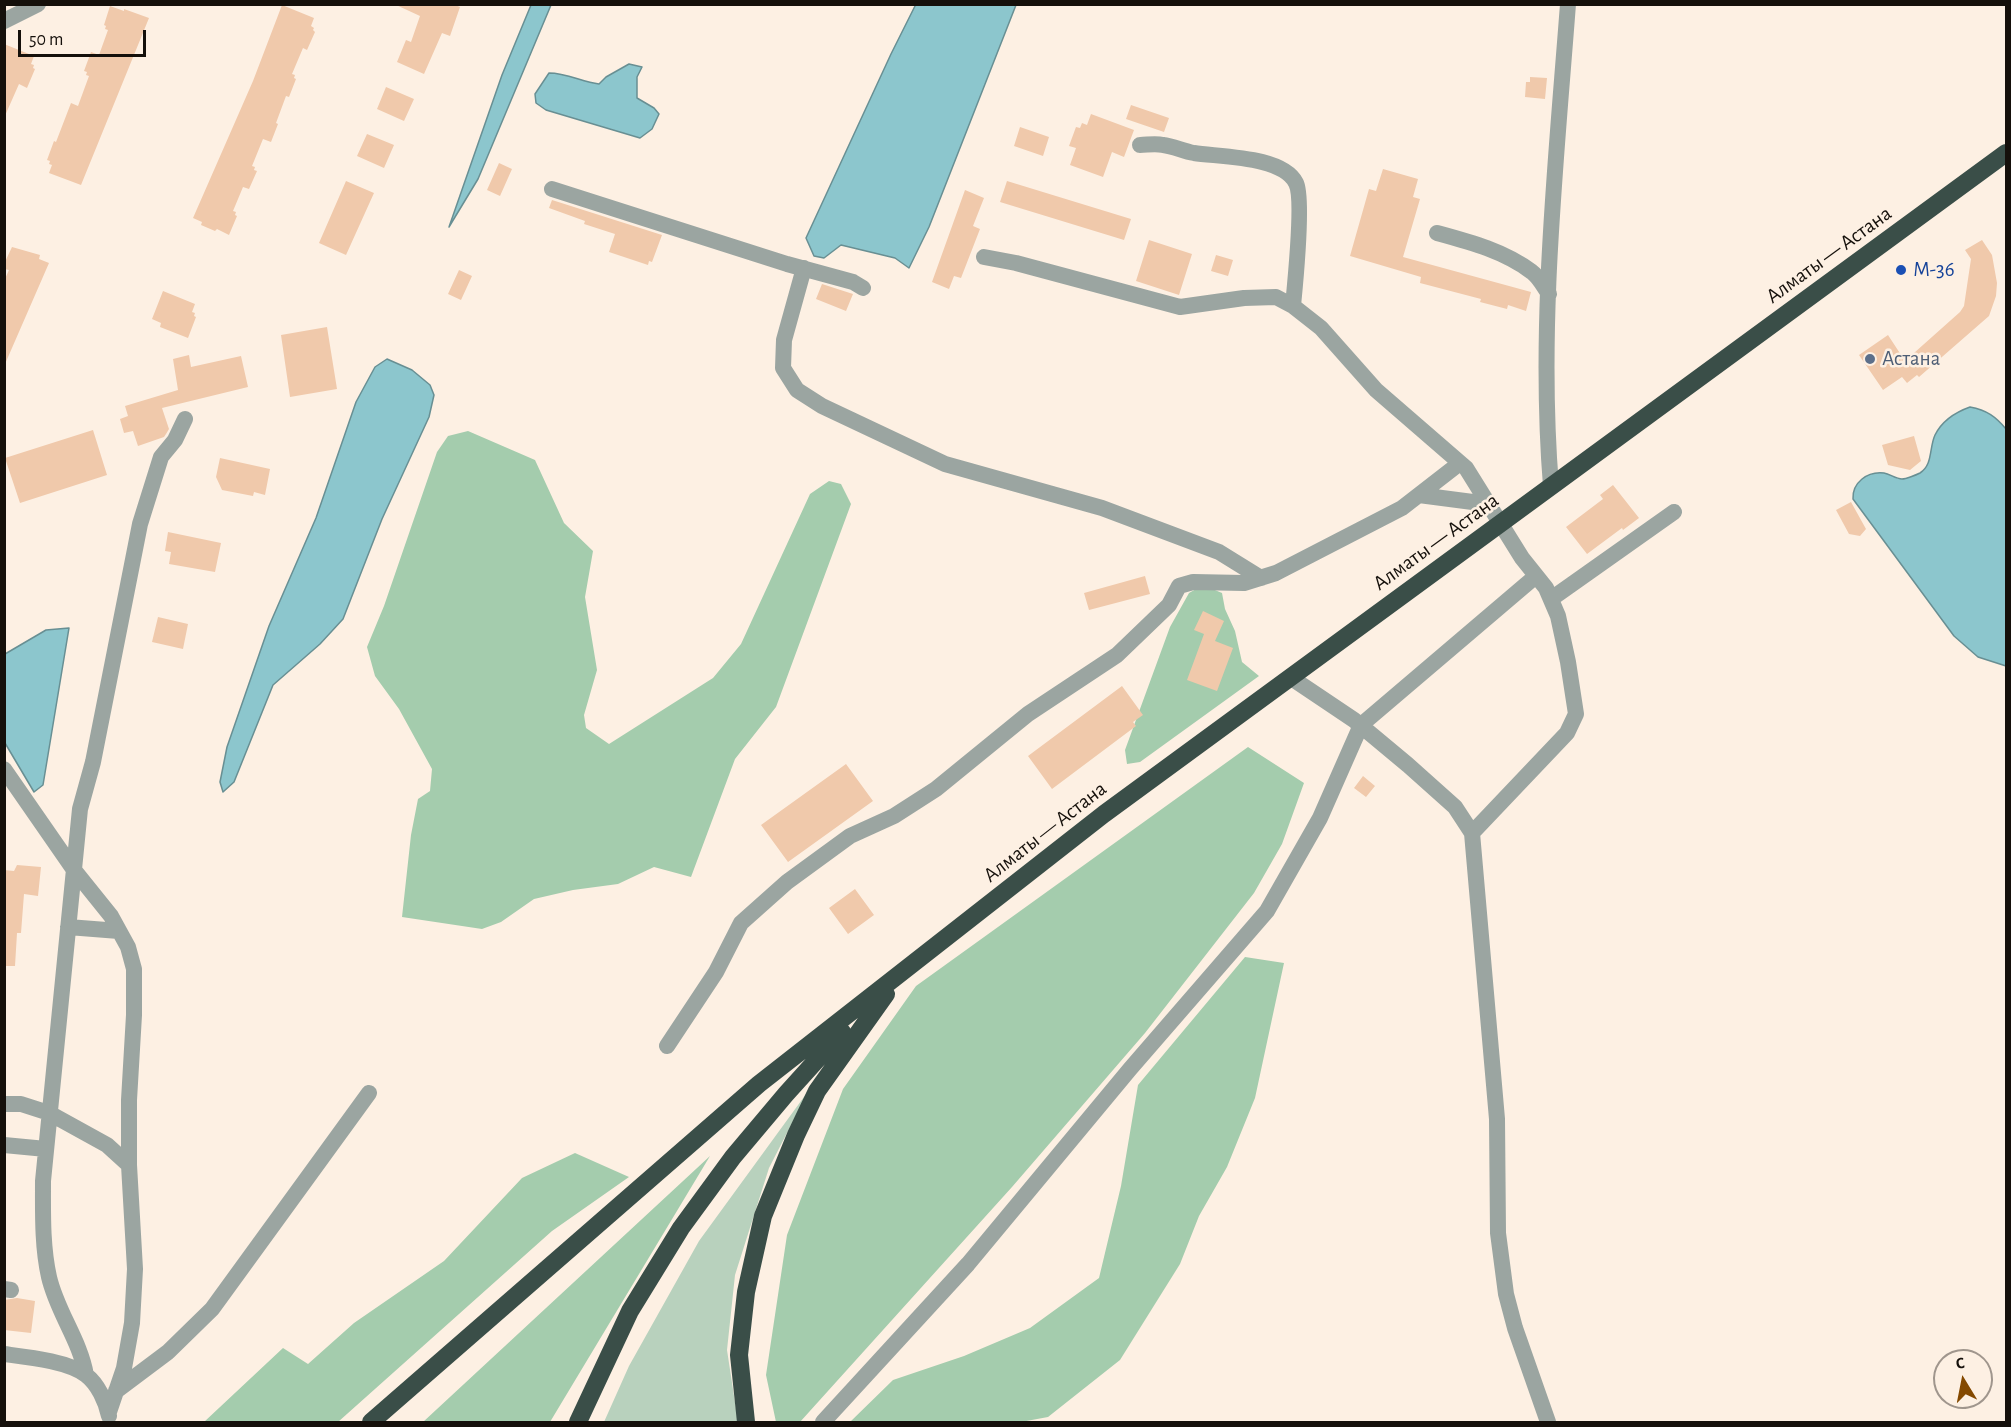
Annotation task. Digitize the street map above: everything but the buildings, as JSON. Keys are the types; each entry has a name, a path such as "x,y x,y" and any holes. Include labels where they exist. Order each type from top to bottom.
{"highway":[{"name":"Алматы — Астана","path":"899,976 1104,814 2007,153"},
{"path":"371,1422 759,1084 899,976"},
{"path":"578,1422 630,1311 681,1228 733,1157 831,1042 899,976"},
{"path":"746,1422 739,1355 746,1292 763,1216 795,1136 817,1091 899,976"}],"street":[{"path":"4,21 38,4"},
{"path":"1551,486 1547,420 1549,294 1568,4"},
{"path":"1140,145 1162,144 1192,153 1254,160 1277,167 1291,175 1298,185 1299,206 1293,306"},
{"path":"552,189 853,282 863,288"},
{"path":"1437,233 1486,247 1527,268 1534,273 1549,294"},
{"path":"984,257 1016,263 1180,306 1244,297 1276,297 1293,306 1320,328 1376,390 1466,468 1522,558 1546,588 1551,599 1558,616 1576,714 1567,733 1472,834"},
{"path":"804,268 784,340 783,368 797,390 822,406 945,464 1102,508 1219,552 1261,578"},
{"path":"110,1417 99,1390 87,1375 83,1357 59,1306 49,1276 42,1180 80,809 93,762 140,524 162,457 175,440 185,419"},
{"path":"667,1046 716,972 741,923 787,882 850,836 894,816 936,789 1028,714 1117,655 1169,605 1179,586 1193,582 1244,583 1276,573 1402,508 1460,463"},
{"path":"1419,495 1488,504"},
{"path":"1551,599 1674,512"},
{"path":"823,1422 968,1264 1130,1069 1267,911 1320,818 1361,725 1536,576"},
{"path":"1290,677 1361,725 1455,807 1472,834 1497,1119 1498,1233 1506,1293 1515,1328 1548,1422"},
{"path":"4,770 74,870 111,916 128,947 134,969 129,1165 135,1269 132,1323 124,1368 110,1417"},
{"path":"68,927 119,931"},
{"path":"116,1391 168,1352 212,1309 369,1093"},
{"path":"4,1104 21,1104 49,1113 107,1145 129,1165"},
{"path":"4,1145 45,1149"},
{"path":"4,1354 62,1364 87,1375"}],"green space":[{"path":"468,431 535,460 564,523 593,551 585,597 597,670 584,715 586,728 609,744 713,678 741,644 810,494 829,481 841,484 851,504 776,707 735,759 691,877 654,867 618,884 573,890 534,899 501,922 482,929 402,917 411,835 418,799 430,791 432,769 399,709 375,676 367,647 384,606 437,452 448,436"},
{"path":"1203,585 1222,593 1225,609 1235,631 1242,662 1259,676 1140,762 1127,764 1125,750 1170,627 1189,593"},
{"path":"1248,747 1304,783 1282,844 1254,893 1145,1033 1012,1187 800,1422 776,1422 766,1375 787,1235 843,1089 916,986"},
{"path":"1245,957 1284,963 1255,1098 1227,1167 1199,1216 1180,1264 1120,1360 1048,1417 1021,1422 850,1422 893,1380 964,1356 1030,1328 1099,1278 1121,1186 1138,1085"},
{"path":"809,1090 769,1168 735,1275 727,1350 738,1422 604,1422 629,1366 699,1241"},
{"path":"575,1153 629,1177 552,1231 338,1422 204,1422 283,1348 308,1364 354,1323 444,1261 522,1178"},
{"path":"710,1156 550,1422 423,1422"}],"water":[{"path":"916,4 1016,5 929,227 909,268 895,258 841,245 824,258 814,256 806,238"},
{"path":"531,5 551,5 478,179 449,227 502,75"},
{"path":"629,64 642,67 637,77 637,98 654,108 659,114 652,129 640,138 546,110 536,103 535,94 549,73 562,74 599,84 606,77"},
{"path":"387,359 412,370 430,385 434,395 429,417 382,519 343,619 320,644 273,685 234,782 223,792 220,782 227,747 269,626 316,518 356,402 375,367"},
{"path":"1970,407 1991,415 2006,429 2006,666 1978,657 1954,636 1853,499 1855,488 1866,476 1884,473 1902,479 1924,470 1933,440 1941,425"},
{"path":"69,628 43,785 34,792 5,743 5,654 46,630"}],"place":[{"name":"М-36","path":"1901,270"},
{"name":"Астана","path":"1870,359"}]}
